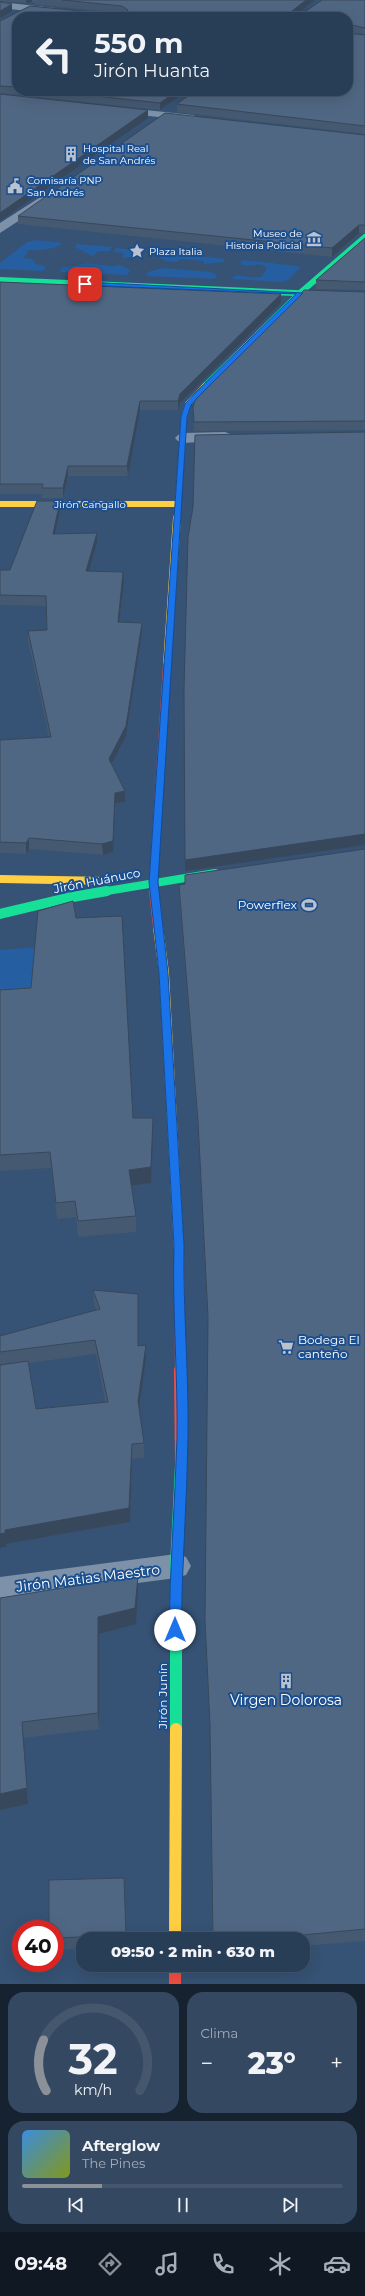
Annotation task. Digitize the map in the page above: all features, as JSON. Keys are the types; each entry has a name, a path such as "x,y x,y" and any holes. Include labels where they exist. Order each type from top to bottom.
{"street":[{"path":"0,5 35,4 64,12"},
{"path":"21,12 35,4"},
{"path":"147,127 178,105"},
{"path":"110,109 204,119"},
{"path":"0,229 51,194"},
{"name":"Jirón Junín","path":"175,1932 176,1566 182,1437 178,1290 179,1246 164,973 153,882 184,417 188,404 300,293 365,237"},
{"path":"0,280 365,296"},
{"path":"183,438 238,437"},
{"name":"Jirón Cangallo","path":"0,504 179,504"},
{"name":"Jirón Huánuco","path":"0,914 67,898 153,882 223,872"},
{"path":"0,879 153,882"},
{"name":"Jirón Matias Maestro","path":"0,1589 176,1566"},
{"path":"175,1972 175,1984"}],"shaded area":[{"path":"36,240 63,243 56,247 47,249 29,250 23,258 32,259 36,264 46,267 43,271 0,269 0,263 27,242"},
{"path":"77,244 112,247 109,251 98,251 93,256 75,248"},
{"path":"116,248 143,251 140,255 123,258 123,253 113,252"},
{"path":"160,252 225,259 224,262 204,264 204,261 181,259 176,262 166,261 157,256"},
{"path":"242,260 298,266 300,268 288,280 282,282 232,279 234,276 262,276 267,268 261,265 247,266 240,264"},
{"path":"87,263 112,266 120,265 130,270 128,275 60,272 61,268"},
{"path":"162,268 210,272 217,275 215,279 146,276 148,272"},
{"path":"37,947 32,1003 0,1006 0,950"}],"building":[{"path":"62,0 306,0 292,11 306,11 322,0 365,0 365,28 353,25 353,12 127,12 128,10 122,6"},
{"path":"0,2 12,4 0,11"},
{"path":"30,6 91,12 18,12"},
{"path":"12,15 12,87 0,86 0,21"},
{"path":"353,34 365,35 365,126 177,104 188,96 353,96"},
{"path":"0,94 148,110 0,213"},
{"path":"96,96 170,96 160,103"},
{"path":"165,113 365,135 365,225 359,225 332,248 18,216"},
{"path":"365,238 365,282 316,280"},
{"path":"0,282 281,294 180,394 178,401 140,401 127,466 68,466 63,488 42,488 43,484 0,484"},
{"path":"304,290 365,292 365,421 194,422 193,407 196,397"},
{"path":"365,432 365,834 185,860 184,690 188,537 193,507 195,435"},
{"path":"37,501 60,501 53,534 97,533 86,571 123,572 118,622 142,623 126,726 109,759 125,791 115,793 113,841 102,844 29,838 26,843 0,842 0,740 51,737 28,631 47,630 46,596 0,595 0,570 10,570"},
{"path":"365,849 365,1929 310,1934 310,1932 213,1932 210,1725 205,1620 208,1317 198,1121 179,885 185,884 185,875"},
{"path":"73,901 76,918 122,916 133,1118 153,1118 151,1167 129,1170 136,1216 78,1221 75,1201 56,1203 50,1152 0,1155 0,990 31,988 38,911"},
{"path":"93,1290 138,1294 138,1346 146,1345 138,1401 144,1443 132,1444 129,1508 5,1530 5,1533 0,1534 0,1365 28,1361 36,1409 108,1402 95,1340 0,1352 0,1336 100,1309"},
{"path":"138,1576 135,1608 98,1617 98,1713 22,1722 27,1788 0,1794 0,1598"},
{"path":"124,1878 126,1932 76,1932 76,1937 64,1938 64,1920 49,1920 49,1880"}],"traffic: fast":[{"path":"205,386 300,293 365,237"},
{"path":"0,280 365,296"},
{"path":"0,914 67,898 215,873"},
{"path":"176,1729 176,1566 181,1465"}],"traffic: slow":[{"path":"167,665 184,417 188,404 205,386"},
{"path":"0,504 179,504"},
{"path":"0,879 108,881"},
{"path":"158,927 164,973 179,1250"},
{"path":"175,1932 176,1729"}],"traffic: jam":[{"path":"158,927 153,882 167,665"},
{"path":"179,1250 181,1465"},
{"path":"175,1972 175,1984"}],"place":[{"name":"Hospital Real de San Andrés","path":"71,154"},
{"name":"Comisaría PNP San Andrés","path":"15,186"},
{"name":"Museo de Historia Policial","path":"314,239"},
{"name":"Plaza Italia","path":"137,251"},
{"name":"Powerflex","path":"309,905"},
{"name":"Bodega El canteño","path":"286,1347"},
{"name":"Virgen Dolorosa","path":"286,1681"}],"route":[{"path":"85,284 300,293 197,394 188,404 184,417 153,882 164,973 179,1246 178,1290 182,1437 176,1566 175,1630"}]}
